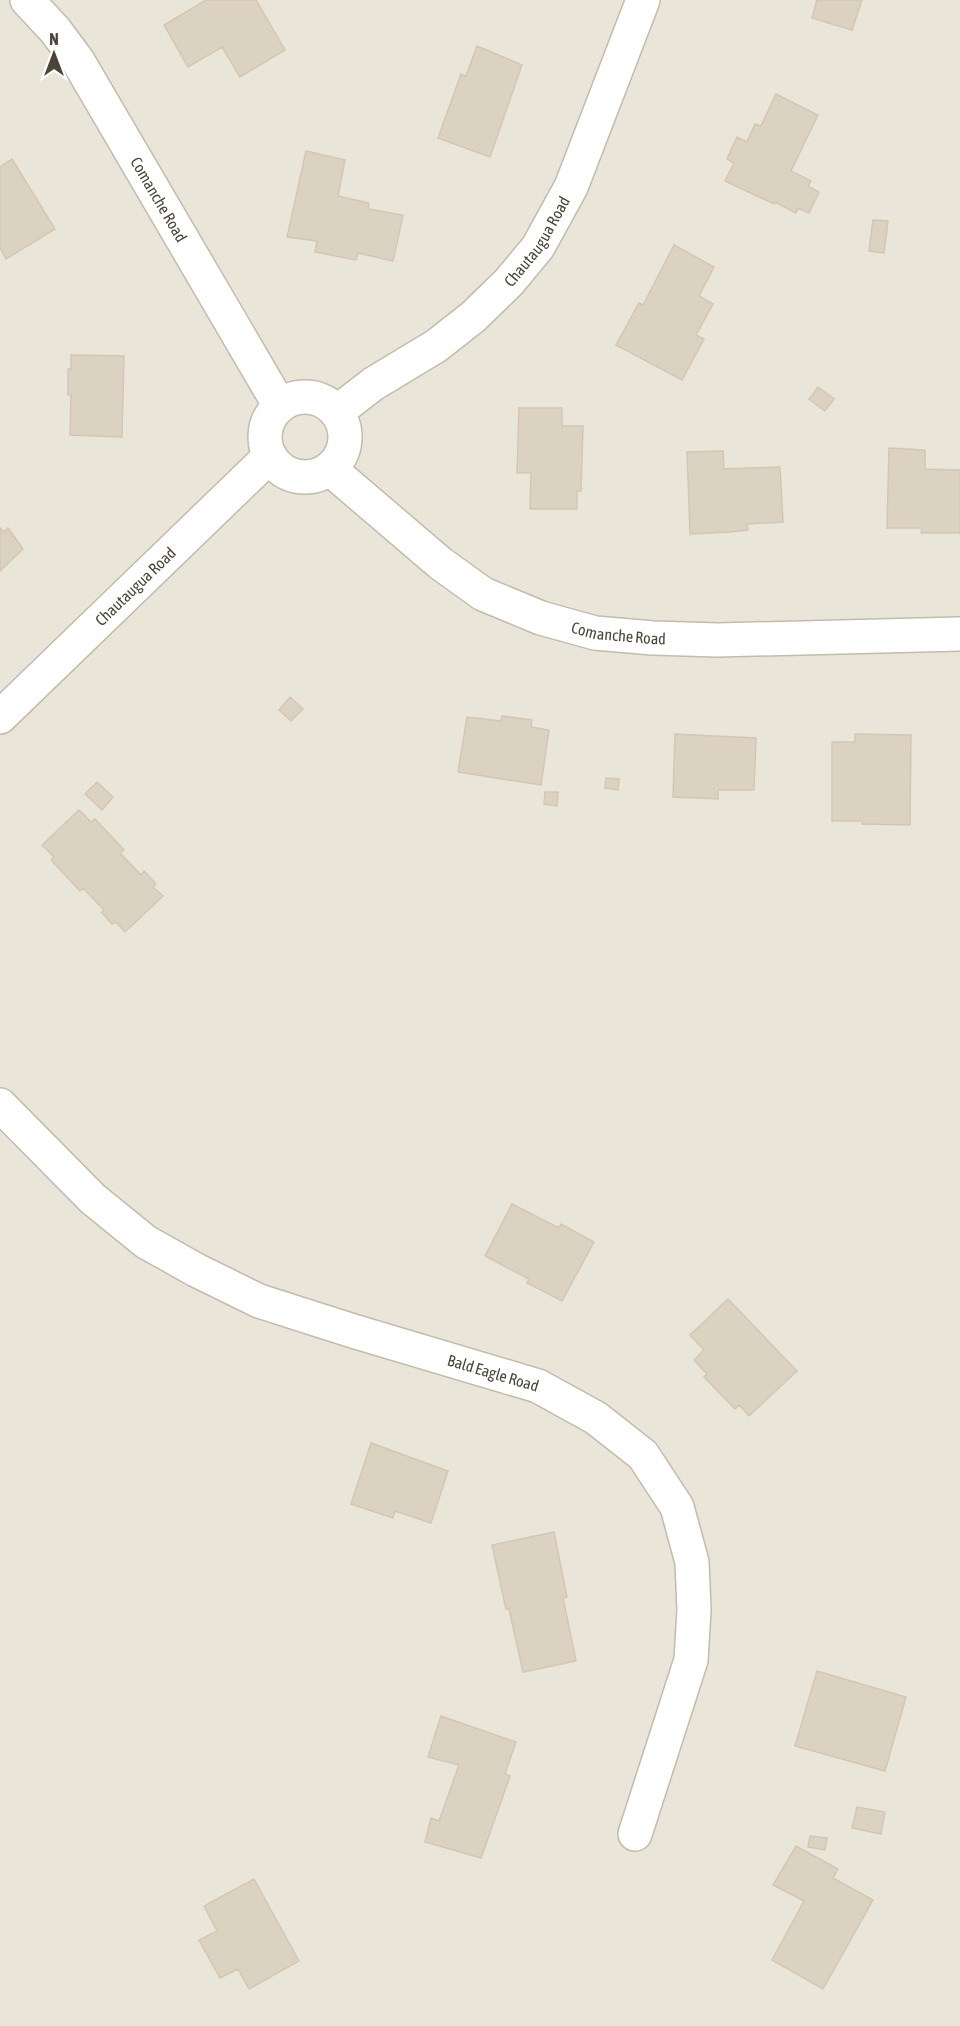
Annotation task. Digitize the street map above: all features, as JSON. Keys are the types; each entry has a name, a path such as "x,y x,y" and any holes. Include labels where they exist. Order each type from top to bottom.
{"street":[{"name":"Comanche Road","path":"27,0 55,30 78,61 280,406"},
{"name":"Chautaugua Road","path":"337,412 373,384 436,346 473,317 509,282 538,247 572,187 643,0"},
{"path":"304,397 328,404 337,412 343,423 344,448 339,459 330,469 317,476 304,477 290,474 278,466 270,456 266,442 266,429 271,416 280,406 291,399 304,397"},
{"name":"Chautaugua Road","path":"0,717 270,456"},
{"name":"Comanche Road","path":"330,469 440,563 483,594 541,618 595,633 718,640 960,634"},
{"name":"Bald Eagle Road","path":"0,1105 93,1199 146,1242 196,1270 259,1301 538,1386 596,1418 643,1455 677,1507 692,1562 694,1610 691,1660 635,1834"}],"shaded area":[{"path":"0,0 960,0 960,2026 0,2026"}],"building":[{"path":"206,0 256,0 285,50 240,77 222,47 188,67 164,25"},
{"path":"817,0 862,0 852,30 812,18"},
{"path":"477,46 522,65 490,157 438,138 461,74 466,76"},
{"path":"776,94 818,115 791,171 811,181 808,186 819,192 809,213 798,208 796,213 725,181 734,163 727,159 737,137 747,142 755,124 761,126"},
{"path":"306,151 345,160 338,196 369,203 368,209 403,215 393,261 358,253 356,260 315,252 317,241 287,237"},
{"path":"12,159 55,229 6,259 0,248 0,167"},
{"path":"873,220 888,221 884,253 869,251"},
{"path":"674,245 714,267 699,296 713,304 696,335 704,339 682,380 616,345 639,303 643,305"},
{"path":"71,355 124,356 122,437 70,435 71,395 68,395 68,369 71,369"},
{"path":"818,387 834,399 825,411 809,399"},
{"path":"519,408 562,408 562,426 583,426 581,491 577,491 577,509 530,509 531,473 517,473"},
{"path":"889,448 925,450 925,469 960,470 960,533 921,533 922,528 887,528"},
{"path":"723,451 724,469 780,467 783,522 747,524 748,530 690,534 687,452"},
{"path":"0,528 4,532 8,528 23,549 0,571"},
{"path":"290,697 303,709 291,721 279,710"},
{"path":"502,716 532,720 531,727 549,730 541,785 458,772 467,717 501,721"},
{"path":"675,734 756,738 754,790 718,790 718,799 673,797"},
{"path":"855,734 911,735 910,825 832,821 832,742 855,742"},
{"path":"606,778 619,779 618,790 605,788"},
{"path":"97,782 113,797 102,810 85,794"},
{"path":"545,792 558,792 557,806 544,804"},
{"path":"79,810 91,822 95,819 124,850 120,853 141,875 144,871 156,884 153,887 163,896 125,932 116,922 112,924 102,913 104,910 83,888 80,891 51,860 54,857 42,845"},
{"path":"512,1204 559,1228 561,1224 594,1242 562,1301 527,1283 529,1279 485,1256"},
{"path":"728,1299 797,1371 749,1416 739,1405 735,1409 704,1377 707,1374 694,1360 704,1350 690,1335"},
{"path":"371,1443 448,1471 431,1523 395,1511 393,1518 351,1504"},
{"path":"554,1532 567,1597 563,1598 576,1661 523,1672 492,1545"},
{"path":"817,1671 906,1697 885,1771 795,1746"},
{"path":"441,1716 516,1742 505,1774 510,1776 481,1858 425,1842 431,1818 439,1821 459,1765 428,1757"},
{"path":"857,1807 885,1812 881,1834 852,1828"},
{"path":"810,1836 827,1838 825,1850 808,1847"},
{"path":"796,1846 838,1869 833,1878 873,1900 823,1989 772,1960 804,1901 773,1885"},
{"path":"254,1879 299,1961 249,1989 238,1969 220,1978 199,1940 217,1931 204,1906"}]}
